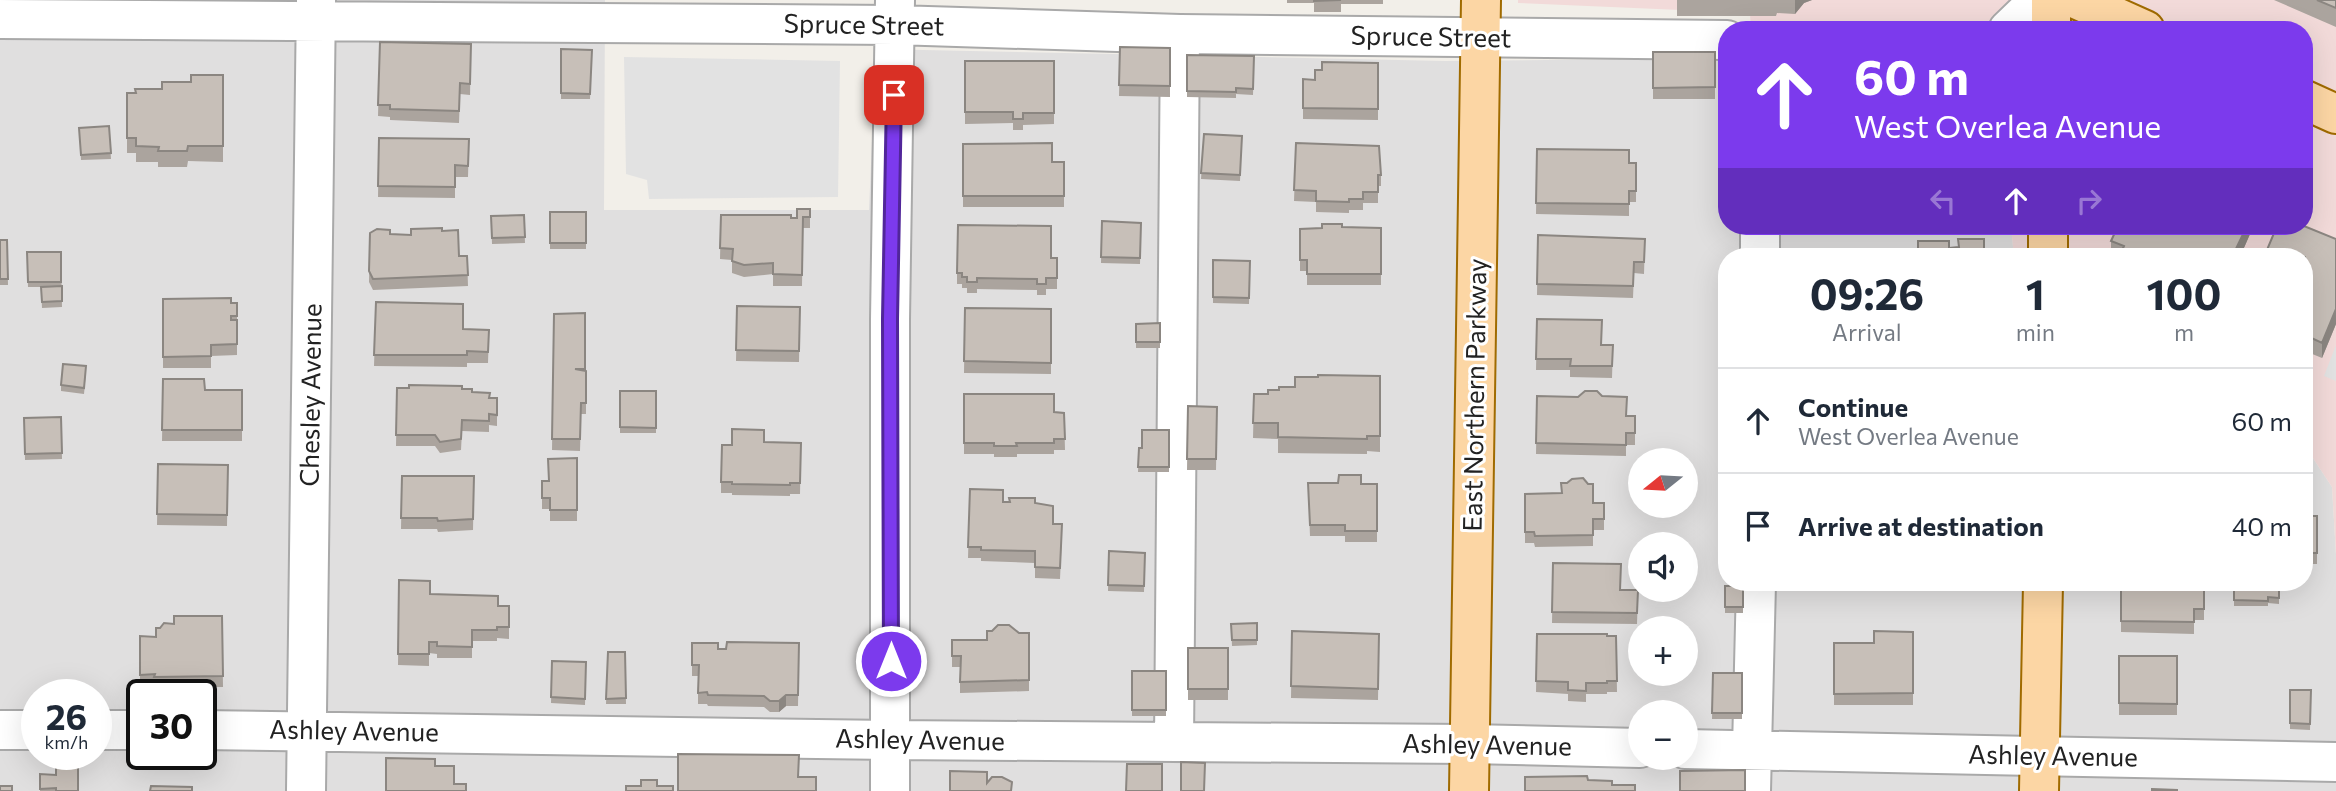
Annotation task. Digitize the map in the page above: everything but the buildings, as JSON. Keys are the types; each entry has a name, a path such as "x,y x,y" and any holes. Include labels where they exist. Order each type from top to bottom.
{"main road":[{"name":"East Northern Parkway","path":"1469,791 1481,0"},
{"path":"2051,0 2051,21"},
{"path":"2102,5 2130,21"},
{"path":"2313,104 2336,114"},
{"path":"2040,773 2043,591"}],"street":[{"path":"2017,21 2039,0"},
{"name":"Spruce Street","path":"0,19 316,11 895,12 1180,34 1718,40"},
{"name":"Chesley Avenue","path":"306,791 316,11"},
{"path":"890,791 890,319 895,12"},
{"path":"1174,742 1180,34"},
{"path":"1751,791 1756,591"},
{"path":"0,730 21,730"},
{"name":"Ashley Avenue","path":"217,730 1628,748"},
{"name":"Ashley Avenue","path":"1698,749 2040,773 2336,762"}],"shaded area":[{"path":"0,0 605,0 604,210 869,210 876,49 1445,61 1718,58 1718,235 2012,235 2013,248 1718,248 1718,591 2313,591 2313,458 2332,487 2336,555 2336,791 0,791"},
{"path":"1518,0 2336,0 2336,555 2332,487 2313,458 2313,248 2013,248 2012,235 2313,235 2313,21 1750,21 1750,13 1518,3"},
{"path":"624,57 840,61 838,197 649,199 647,180 626,174"},
{"path":"2336,345 2336,381 2324,376"}],"route":[{"path":"891,661 890,319 894,95"}]}
